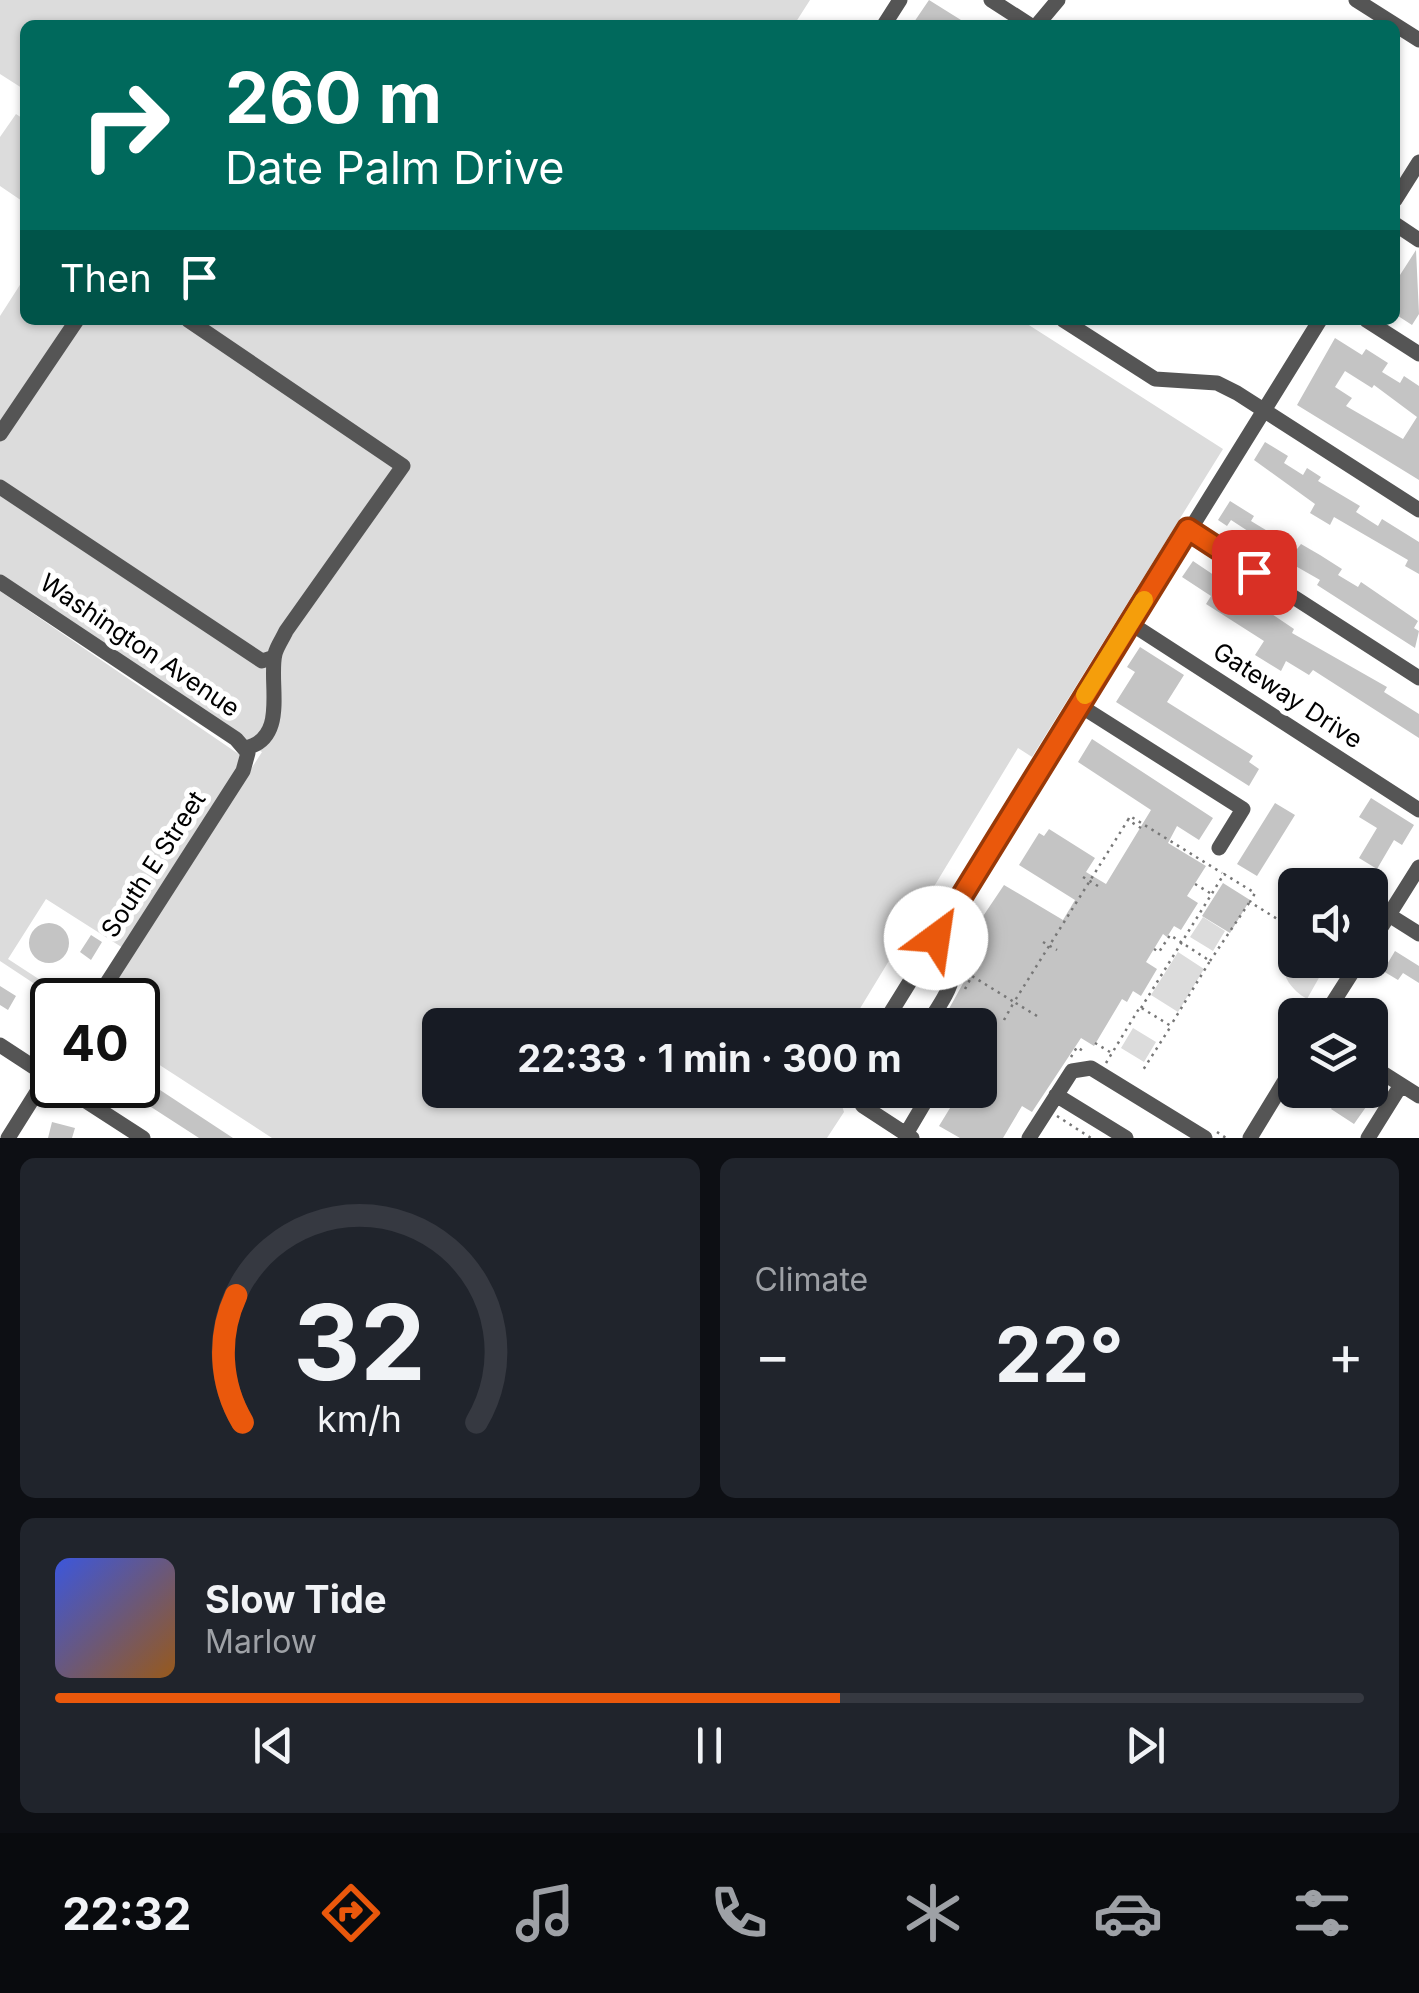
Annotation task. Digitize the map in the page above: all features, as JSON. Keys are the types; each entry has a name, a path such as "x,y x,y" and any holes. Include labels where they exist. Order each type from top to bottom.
{"street":[{"path":"992,0 1026,20"},
{"path":"1039,20 1058,0"},
{"path":"1356,0 1388,20"},
{"path":"1400,192 1419,162"},
{"path":"0,434 74,325"},
{"path":"0,487 262,660 274,657 286,631 403,466 195,325"},
{"path":"1071,325 1155,379 1218,383 1419,510"},
{"path":"893,1008 1078,704 1317,325"},
{"path":"1374,325 1419,354"},
{"path":"1188,529 1419,678"},
{"name":"Washington Avenue","path":"0,582 247,751"},
{"name":"Gateway Drive","path":"1130,623 1419,810"},
{"name":"South E Street","path":"110,978 243,772 247,751 262,740 272,719 274,657"},
{"path":"1078,704 1247,803 1219,848"},
{"path":"1419,866 1389,915 1419,934"},
{"path":"936,938 953,957 952,984 937,1008"},
{"path":"0,1045 30,1063"},
{"path":"1037,1135 1072,1071 1091,1068 1206,1138"},
{"path":"1388,1076 1419,1096"},
{"path":"1368,1138 1402,1085"},
{"path":"1250,1138 1278,1092"},
{"path":"1056,1095 1126,1138"},
{"path":"8,1138 30,1108"},
{"path":"99,1108 143,1138"},
{"path":"865,1108 909,1136 923,1108"}],"path":[{"path":"1004,1020 1130,816 1255,893 1143,1070"},
{"path":"1128,820 1141,828"},
{"path":"1105,1064 1224,874"},
{"path":"1083,877 1098,886"},
{"path":"1194,884 1212,894"},
{"path":"1250,902 1278,919"},
{"path":"1189,918 1194,921"},
{"path":"953,957 971,931"},
{"path":"1154,949 1159,952 1169,935 1210,961"},
{"path":"1043,942 1058,950"},
{"path":"962,992 972,976 1037,1016"},
{"path":"1141,1008 1170,1026"},
{"path":"1095,1043 1112,1053"},
{"path":"1056,1116 1091,1138"}],"shaded area":[{"path":"0,0 810,0 797,20 20,20 20,87 0,74"},
{"path":"16,114 20,117 20,200 0,186 0,137"},
{"path":"20,285 20,325 1029,325 1223,449 1032,757 1018,748 860,1008 422,1008 422,1108 843,1108 827,1138 272,1138 160,1065 160,978 116,978 262,752 0,576 0,316"},
{"path":"0,591 240,755 240,763 123,948 46,899 8,959 37,978 30,981 0,961"},
{"path":"1203,917 1225,931 1213,951 1190,937"},
{"path":"1178,952 1204,969 1178,1012 1151,995"},
{"path":"1287,978 1319,978 1308,998"},
{"path":"1133,1028 1156,1042 1144,1062 1121,1048"}],"building":[{"path":"929,0 961,20 915,20"},
{"path":"1416,250 1419,314 1412,325 1400,317 1400,275"},
{"path":"1335,338 1362,355 1366,349 1388,363 1382,372 1400,383 1404,376 1419,386 1419,480 1297,405","holes":["1345,371 1372,388 1374,385 1417,417 1403,439 1346,406 1352,398 1335,387"]},
{"path":"1265,442 1288,456 1284,463 1303,475 1307,468 1321,477 1318,481 1360,506 1356,512 1378,526 1382,519 1419,542 1419,574 1405,566 1408,560 1334,517 1330,525 1310,513 1315,504 1254,460"},
{"path":"1230,501 1254,516 1251,521 1297,549 1301,544 1320,555 1342,569 1338,575 1358,587 1361,582 1418,621 1414,628 1419,631 1415,648 1317,585 1320,580 1250,540 1254,535 1231,520 1227,526 1218,520"},
{"path":"1193,561 1294,629 1292,633 1387,687 1384,692 1419,714 1419,738 1313,670 1309,675 1286,661 1281,671 1255,655 1264,641 1206,604 1211,596 1182,577"},
{"path":"1140,647 1184,675 1167,702 1253,756 1249,762 1259,769 1249,786 1116,702 1135,672 1127,667"},
{"path":"1092,739 1213,818 1199,840 1177,826 1168,843 1206,866 1187,896 1198,903 1181,930 1174,926 1167,937 1163,934 1146,962 1157,969 1141,996 1133,991 1127,1002 1122,999 1094,1046 1081,1038 1032,1112 1022,1106 1003,1138 960,1138 939,1126 950,1108 997,1108 997,1008 949,1008 977,958 961,949 1004,885 1063,920 1075,900 1019,865 1039,833 1044,836 1049,829 1095,858 1086,872 1106,884 1151,810 1078,762"},
{"path":"1371,798 1414,825 1402,845 1394,840 1375,868 1359,858 1377,828 1359,817"},
{"path":"1275,803 1295,815 1257,876 1237,864"},
{"path":"1223,883 1250,900 1230,933 1202,916"},
{"path":"49,923 63,929 69,943 63,957 49,963 35,957 29,943 35,929"},
{"path":"91,935 102,942 91,960 80,952"},
{"path":"1395,951 1419,966 1419,983 1403,973 1398,980 1388,974 1388,963"},
{"path":"0,986 16,996 8,1010 0,1005"},
{"path":"160,1090 233,1138 199,1138 153,1108 160,1108"},
{"path":"1332,1108 1365,1108 1354,1124"},
{"path":"52,1122 75,1128 72,1138 48,1138"}],"slow traffic":[{"path":"1085,695 1144,600"}],"route":[{"path":"936,938 1188,529 1254,572"}]}
